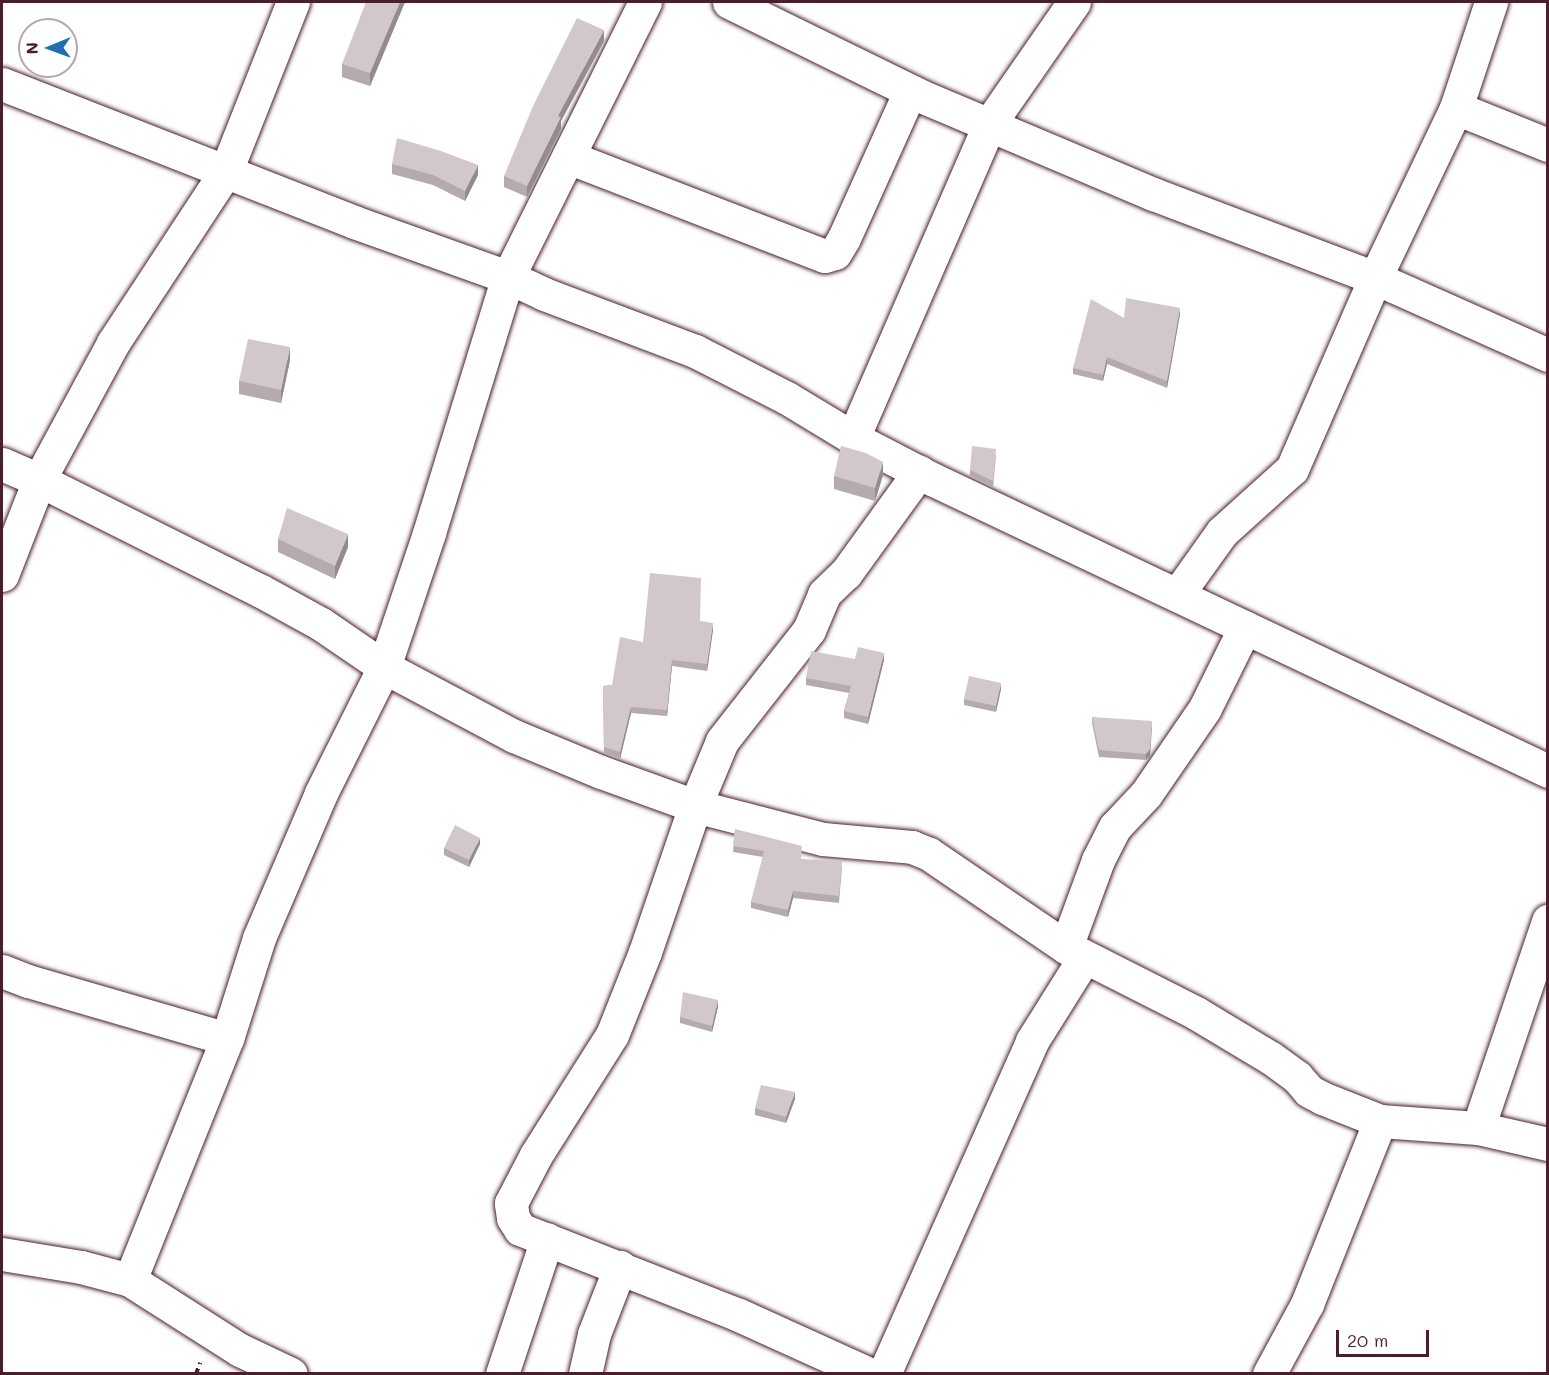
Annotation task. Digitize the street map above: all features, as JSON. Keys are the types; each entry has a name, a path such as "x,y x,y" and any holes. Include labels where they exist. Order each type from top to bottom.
{"street":[{"path":"2,575 39,480 113,343 226,171 293,2"},
{"path":"130,1280 227,1039 259,938 321,793 384,667 429,533 508,277 645,2"},
{"path":"729,2 910,90 1153,194 1375,278 1548,355"},
{"path":"853,438 990,123 1074,2"},
{"path":"1177,595 1222,532 1292,469 1375,278 1456,108 1491,2"},
{"path":"2,84 354,222 508,277 544,294 695,351 787,398 853,438 920,472 1548,771"},
{"path":"568,158 825,256 835,253 844,238 910,90"},
{"path":"1456,108 1548,144"},
{"path":"2,464 39,480 261,591 336,634 384,667 514,735 601,772 695,806 823,839 912,846 929,854 1075,952 1196,1013 1271,1059 1297,1077 1309,1091 1322,1098 1380,1121 1478,1128 1548,1144"},
{"path":"869,1374 739,1315 520,1229 513,1218 511,1203 536,1155 612,1035 645,952 695,806 722,741 809,630 824,594 846,573 920,472"},
{"path":"884,1374 1032,1041 1075,952 1098,860 1115,827 1146,794 1205,708 1245,627"},
{"path":"1478,1128 1548,921"},
{"path":"2,971 28,981 227,1039"},
{"path":"1269,1374 1307,1304 1380,1121"},
{"path":"502,1374 547,1239"},
{"path":"2,1254 81,1267 130,1280 240,1350 291,1374"},
{"path":"585,1374 594,1334 621,1267"}],"building":[{"path":"366,2 400,2 370,73 342,64"},
{"path":"577,18 604,30 558,116 561,117 527,186 504,176 533,106"},
{"path":"397,138 478,165 465,191 433,175 392,164"},
{"path":"1126,298 1180,308 1167,381 1107,357 1103,375 1073,368 1091,299 1124,318"},
{"path":"248,339 290,347 281,390 239,381"},
{"path":"841,446 866,453 883,462 875,488 834,476"},
{"path":"972,446 996,449 993,481 970,470"},
{"path":"287,508 348,534 335,566 278,539"},
{"path":"650,573 701,578 700,621 713,623 707,664 672,660 667,710 631,707 620,752 604,747 603,686 612,685 620,637 643,642"},
{"path":"858,647 884,653 868,717 844,711 851,686 806,678 811,651 855,659"},
{"path":"969,676 1001,683 996,706 964,699"},
{"path":"1092,717 1152,721 1150,749 1146,754 1099,750"},
{"path":"455,825 480,838 469,860 444,848"},
{"path":"735,829 802,846 801,859 842,861 839,896 793,891 788,910 751,902 764,851 733,846"},
{"path":"683,992 718,1000 712,1026 680,1017"},
{"path":"761,1085 795,1092 786,1117 755,1108"}]}
